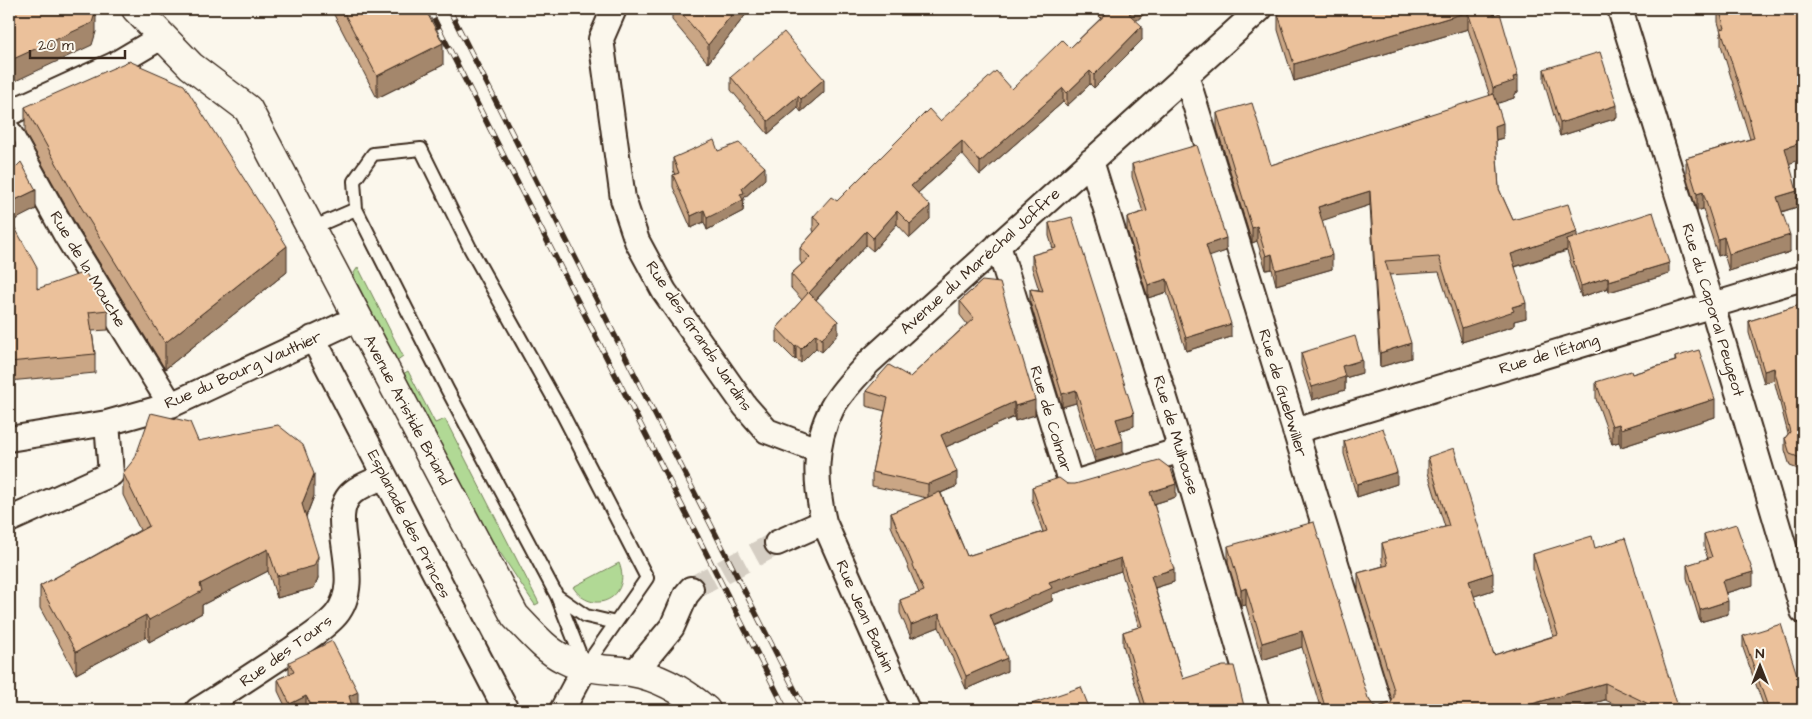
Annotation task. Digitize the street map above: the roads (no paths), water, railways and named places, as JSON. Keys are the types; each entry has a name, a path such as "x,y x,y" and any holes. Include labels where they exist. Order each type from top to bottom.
{"main road":[{"name":"Avenue Aristide Briand","path":"136,9 191,66 248,109 515,616 562,659 585,667 634,673 678,688 706,710"}],"street":[{"name":"Rue des Grands Jardins","path":"614,9 601,39 623,199 637,241 664,291 745,406 767,431 817,450"},
{"name":"Avenue du Maréchal Joffre","path":"824,522 817,481 817,450 832,407 869,362 1260,9"},
{"name":"Rue du Caporal Peugeot","path":"1620,9 1712,306 1803,611"},
{"path":"9,112 114,65 162,36"},
{"name":"Rue de Guebwiller","path":"1186,75 1381,710"},
{"name":"Rue de la Mouche","path":"11,137 66,235 171,405"},
{"name":"Rue de Mulhouse","path":"1091,160 1181,450 1257,710"},
{"name":"Rue de Colmar","path":"998,244 1071,484 1181,450"},
{"name":"Rue de l'Étang","path":"1295,430 1803,278"},
{"name":"Rue du Bourg Vauthier","path":"9,439 107,423 171,405 358,318"},
{"name":"Esplanade des Princes","path":"313,338 506,710"},
{"path":"9,520 111,474 107,423"},
{"name":"Rue des Tours","path":"198,710 318,631 337,614 348,593 349,576 341,517 344,504 354,491 384,476"},
{"path":"777,543 824,522"},
{"name":"Rue Jean Bauhin","path":"824,522 907,710"},
{"path":"634,673 672,628 686,595 691,589"},
{"path":"562,710 585,667"}],"lane":[{"path":"421,149 470,248 572,432 647,578 585,667 556,596 447,389 356,209 354,181 373,154 421,149"},
{"path":"312,228 356,209"},
{"path":"556,596 586,616 616,623"}],"tunnel":[{"path":"691,589 777,543"}],"railway":[{"path":"429,9 786,710"},
{"path":"449,9 805,710"}]}
